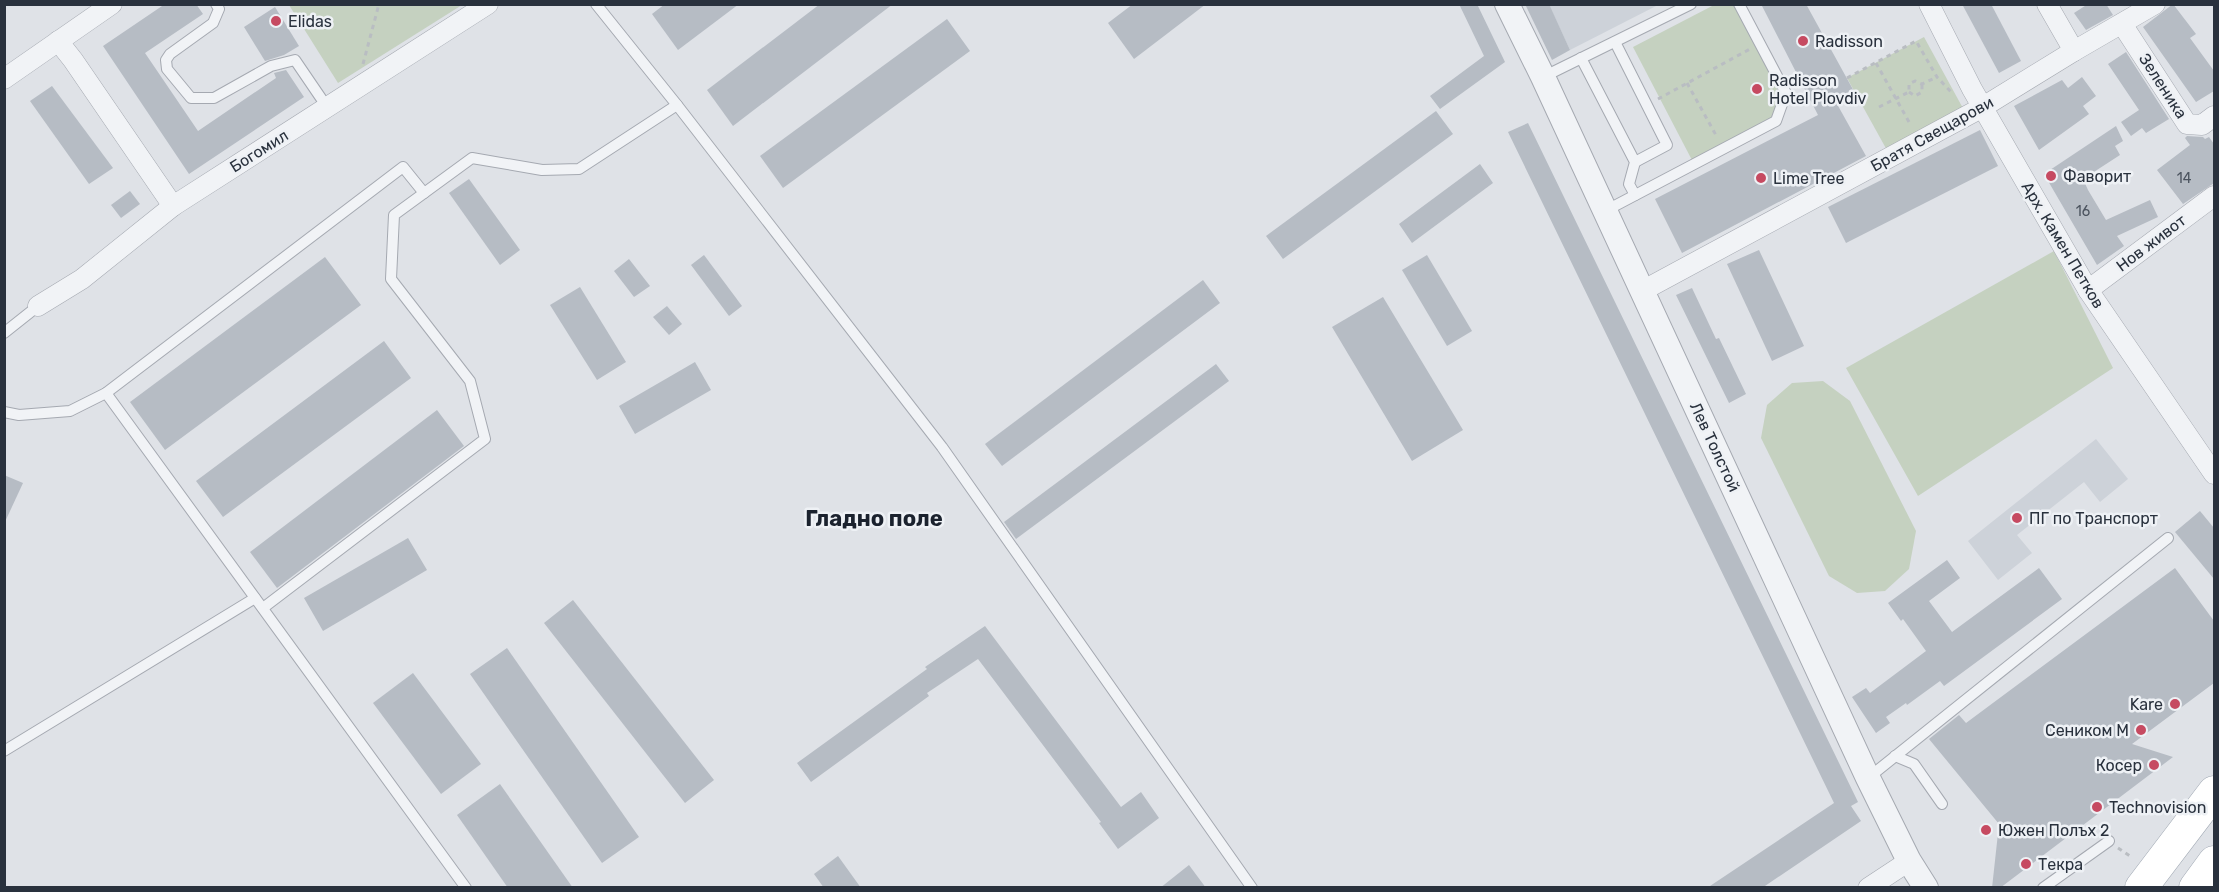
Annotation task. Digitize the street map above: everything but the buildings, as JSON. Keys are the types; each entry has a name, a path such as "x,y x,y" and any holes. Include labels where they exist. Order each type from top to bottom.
{"main road":[{"path":"2141,888 2214,792"},
{"path":"2195,888 2214,862"}],"street":[{"path":"4,79 112,4"},
{"name":"Богомил","path":"38,306 82,279 173,206 488,4"},
{"name":"Лев Толстой","path":"1508,4 1868,778 1909,861 1926,888"},
{"name":"Арх. Камен Петков","path":"1929,4 1972,89 2088,290 2207,450 2214,474"},
{"path":"2047,4 2074,51"},
{"name":"Братя Свещарови","path":"1642,291 1983,107 2155,4"},
{"name":"Зеленика","path":"2122,24 2187,124 2202,125 2214,116"},
{"path":"58,41 173,206"},
{"name":"Нов живот","path":"2088,290 2214,196"},
{"path":"1868,888 1909,861"}],"lane":[{"path":"216,4 219,9 213,23 170,54 166,60 167,69 191,98 214,98 271,66 295,60 327,107"},
{"path":"596,4 942,447 1252,888"},
{"path":"1543,77 1691,4"},
{"path":"1605,211 1776,121 1786,93 1739,4"},
{"path":"1615,42 1668,145 1635,162"},
{"path":"1581,58 1635,162 1629,184 1635,195"},
{"path":"263,608 485,439 470,381 391,279 394,214 472,158 542,170 579,169 677,105"},
{"path":"4,412 19,414 70,411 106,393 403,167 424,193"},
{"path":"4,333 38,306"},
{"path":"106,393 466,888"},
{"path":"1868,778 2168,538"},
{"path":"4,751 255,598"},
{"path":"1895,756 1914,764 1942,804"},
{"path":"2043,888 2109,842"}],"path":[{"path":"360,87 360,75 379,4"},
{"path":"1847,78 1916,41 1936,77 1957,97 1972,89"},
{"path":"1647,105 1760,44"},
{"path":"1876,63 1909,122"},
{"path":"1922,84 1936,77"},
{"path":"1909,92 1909,84 1916,81 1922,84"},
{"path":"1687,83 1723,149"},
{"path":"1909,92 1916,96 1922,92 1922,84"},
{"path":"1880,107 1909,92"}],"shaded area":[{"path":"1549,5 1658,5 1570,50"},
{"name":"ПГ по Транспорт","path":"2096,439 2128,479 2100,502 2084,482 2017,535 2032,553 1998,580 1968,541"}],"green space":[{"path":"289,5 462,5 338,83"},
{"path":"1714,5 1739,5 1786,93 1776,121 1694,164 1633,47"},
{"path":"1924,37 1965,112 1888,152 1847,78"},
{"path":"2054,251 2113,368 1918,496 1846,368"},
{"path":"1823,381 1850,401 1916,531 1909,569 1885,591 1857,593 1829,576 1761,438 1767,405 1792,383"}],"place":[{"name":"Elidas","path":"276,21"},
{"name":"Radisson","path":"1803,41"},
{"name":"Radisson Hotel Plovdiv","path":"1757,89"},
{"name":"Фаворит","path":"2051,176"},
{"name":"Lime Tree","path":"1761,178"},
{"name":"ПГ по Транспорт","path":"2017,518"},
{"name":"Kare","path":"2175,704"},
{"name":"Сеником М","path":"2141,730"},
{"name":"Косер","path":"2154,765"},
{"name":"Technovision","path":"2097,807"},
{"name":"Южен Полъх 2","path":"1986,830"},
{"name":"Текра","path":"2026,864"}],"district":[{"name":"Гладно поле","path":"874,518"}]}
